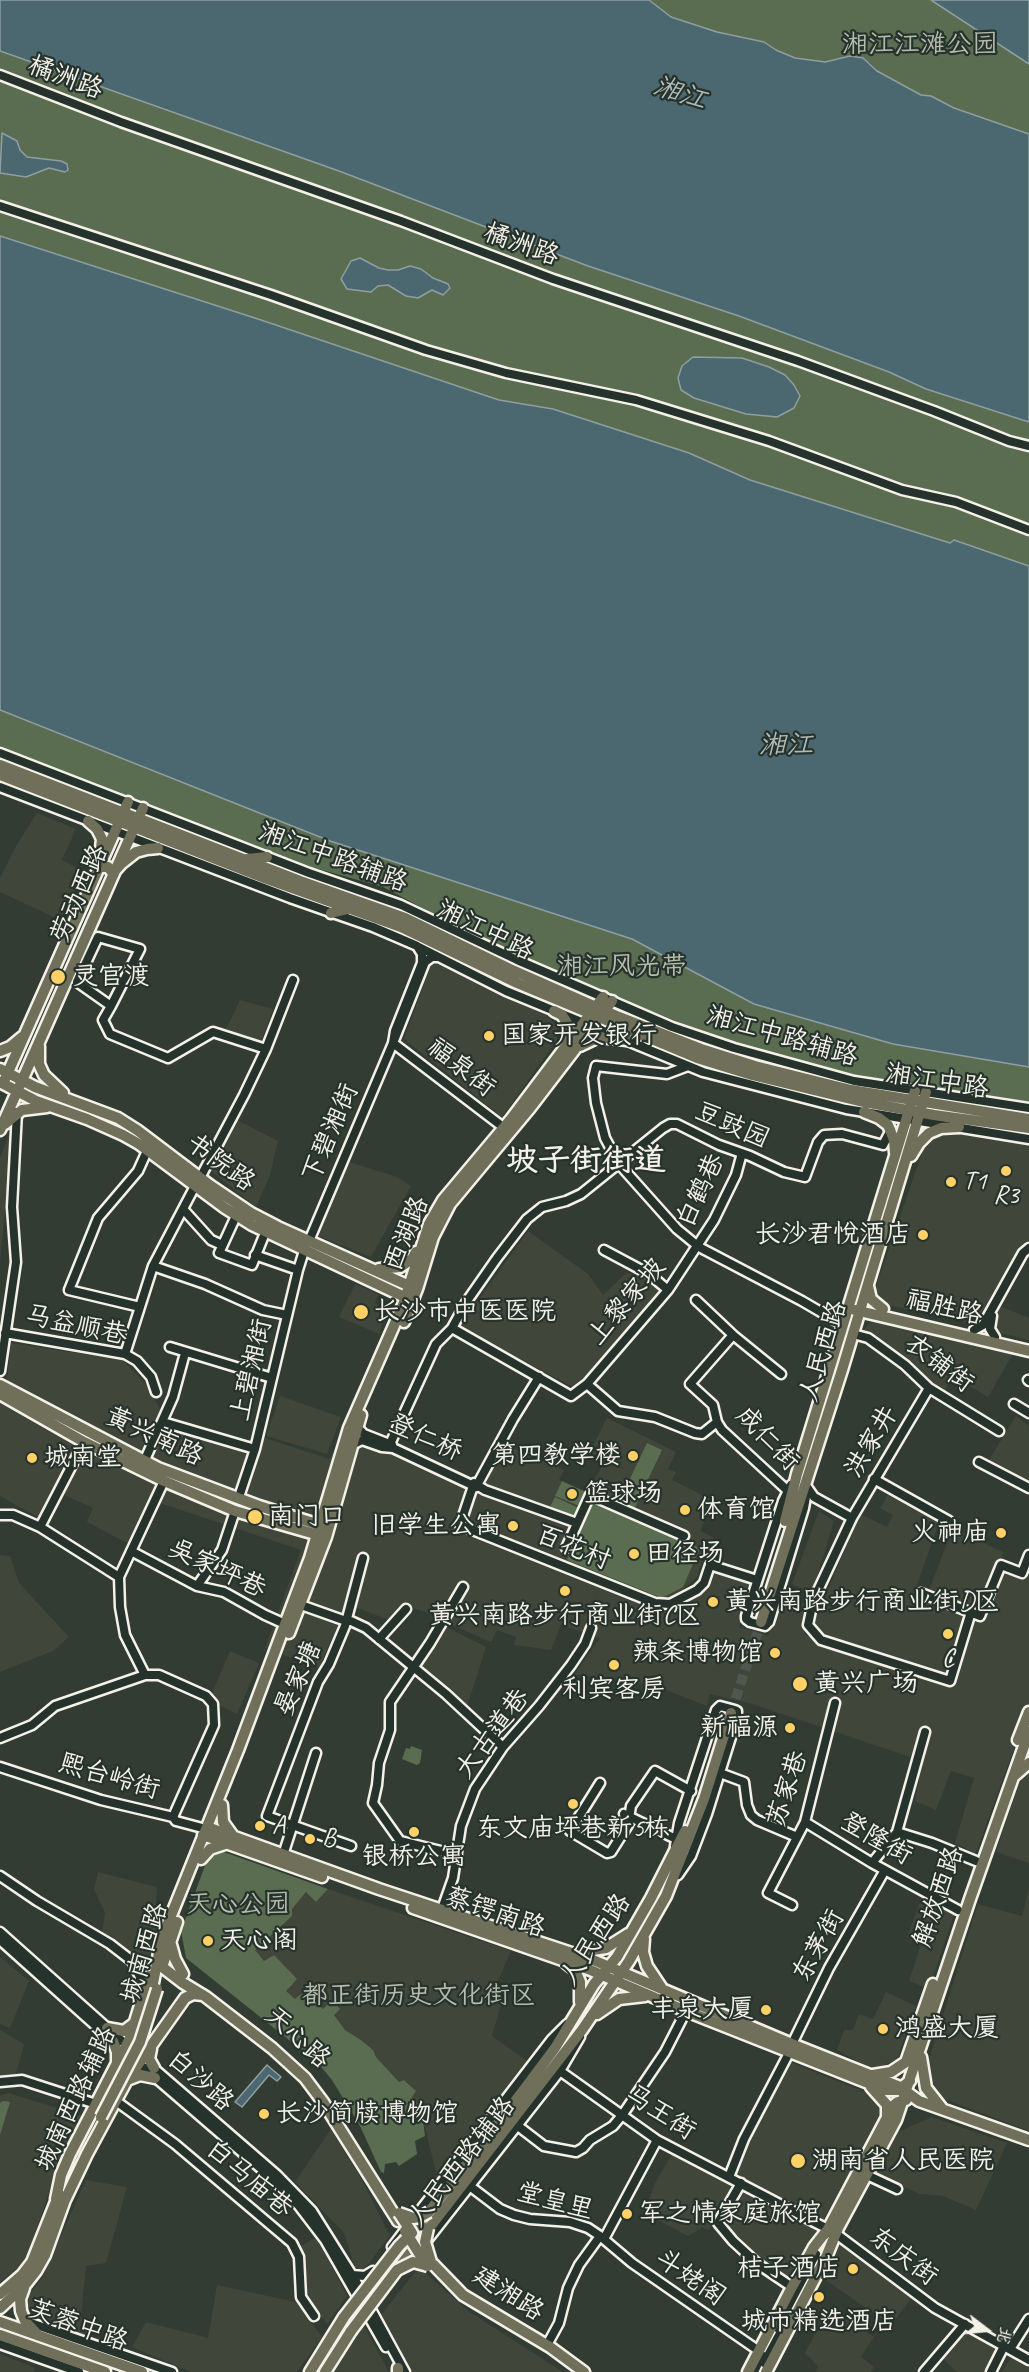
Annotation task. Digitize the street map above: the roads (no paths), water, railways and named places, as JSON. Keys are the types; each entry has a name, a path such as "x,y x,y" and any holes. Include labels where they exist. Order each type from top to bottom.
{"main road":[{"name":"湘江中路","path":"0,765 122,817 134,828 401,927 517,983 683,1043 730,1059 850,1090 916,1106 1029,1128"},
{"name":"湘江中路","path":"0,775 122,817"},
{"name":"劳动西路","path":"0,1131 143,808"},
{"name":"劳动西路","path":"1,1085 4,1071 25,1032 122,817"},
{"path":"88,821 97,829 102,839 99,867 108,867 113,873 136,852 158,848"},
{"name":"湘江中路","path":"134,828 243,860 405,918 598,1012"},
{"path":"243,860 267,856"},
{"path":"331,913 352,908"},
{"path":"554,1011 565,1018 569,1027 567,1051"},
{"name":"西湖路","path":"413,1288 422,1241 443,1200 598,1012"},
{"path":"25,1032 27,1039 31,1041 40,1038 39,1064 44,1076 62,1092 79,1102"},
{"path":"0,1051 14,1044 25,1032"},
{"path":"567,1051 592,1039 608,1037 627,1040"},
{"name":"西湖路","path":"322,1531 354,1444 362,1413 433,1237 450,1204 530,1108 567,1051"},
{"name":"书院路","path":"4,1071 21,1080 107,1113 129,1125 236,1216 265,1233 366,1267 413,1288"},
{"name":"书院路","path":"1,1085 115,1131 307,1246 409,1299"},
{"name":"湘江中路","path":"916,1106 1029,1119"},
{"name":"人民西路","path":"916,1106 899,1181 808,1482 758,1621 797,1474 894,1165 916,1106"},
{"path":"0,1131 17,1112 33,1107 58,1108"},
{"path":"864,1112 885,1121 891,1130 895,1146 894,1165"},
{"path":"899,1181 915,1148 923,1138 941,1128 959,1127"},
{"path":"366,1267 383,1270 400,1267 412,1259 422,1241"},
{"path":"853,1334 868,1319 882,1312 871,1299 868,1285"},
{"path":"389,1290 398,1300 398,1317"},
{"name":"西湖路","path":"322,1531 326,1502 349,1428 398,1317 409,1299"},
{"name":"福胜路","path":"850,1305 1029,1351"},
{"name":"福胜路","path":"882,1312 974,1330 1029,1345"},
{"name":"黄兴南路","path":"0,1385 143,1465 164,1480 235,1510 322,1531"},
{"name":"黄兴南路","path":"0,1394 84,1442 143,1465 239,1497 299,1524"},
{"path":"310,1558 310,1541 299,1524 316,1515 326,1502"},
{"name":"城南西路","path":"0,2294 21,2283 36,2271 45,2255 60,2201 99,2116 140,2042 155,1988 159,1958 322,1531"},
{"name":"城南西路","path":"159,1958 171,1938 201,1859 208,1832 222,1805 301,1605 322,1531"},
{"name":"人民西路","path":"310,2372 344,2317 393,2253 413,2239 428,2228 560,2048 569,2021 634,1927 673,1855 693,1809 728,1712 704,1799 666,1896 644,1935 585,2026 560,2048 429,2211 413,2239 397,2270 351,2331 325,2372"},
{"name":"解放西路","path":"748,2372 814,2247 832,2231 867,2175 896,2120 1022,1751 1029,1712"},
{"name":"解放西路","path":"867,2078 891,2072 902,2065 908,2057 976,1861 1022,1751"},
{"path":"1010,1782 1021,1768 1029,1763"},
{"path":"201,1859 210,1848 231,1841 223,1822 222,1805"},
{"name":"蔡锷南路","path":"208,1832 561,1960 605,1971"},
{"name":"蔡锷南路","path":"231,1841 283,1855 571,1952 654,1998 867,2078 890,2091 906,2090"},
{"path":"571,1952 606,1948 620,1940 634,1927"},
{"path":"644,1935 643,1952 647,1966 652,1976 666,1991"},
{"path":"155,1988 166,1980 183,1978 173,1953 171,1938"},
{"name":"天心路","path":"159,1958 276,2051 305,2078 413,2239"},
{"name":"城南西路辅路","path":"60,2201 61,2175 125,2048 159,1958"},
{"path":"561,1960 575,1970 580,1982 582,1992 579,2006"},
{"name":"蔡锷南路","path":"618,1977 666,1991 790,2048"},
{"name":"天心路","path":"183,1978 280,2047 310,2076 328,2099 399,2217"},
{"name":"城南西路辅路","path":"60,2201 127,2080 185,1998 193,1994 206,1997"},
{"path":"585,2026 606,2006 619,1998 631,1996 654,1998"},
{"path":"107,2028 121,2032 134,2023"},
{"path":"113,2041 117,2052 116,2065"},
{"path":"127,2080 154,2073 149,2059 153,2044"},
{"path":"920,2049 924,2083 935,2101 944,2109"},
{"path":"867,2078 884,2101 888,2109 887,2117"},
{"path":"906,2090 920,2101 1029,2140"},
{"name":"解放西路","path":"766,2372 827,2255 832,2231 887,2117 906,2090"},
{"path":"393,2253 400,2231 399,2217 420,2217 429,2211"},
{"path":"397,2270 413,2262 429,2264 425,2242 428,2228"},
{"name":"建湘路","path":"413,2239 429,2264 460,2299 536,2345 575,2372"},
{"name":"建湘路","path":"429,2264 463,2295 547,2345 584,2372"},
{"path":"0,2289 21,2283 20,2304 25,2321 40,2337"},
{"name":"城南西路","path":"0,2308 21,2283"},
{"name":"芙蓉中路","path":"0,2322 142,2372"},
{"name":"芙蓉中路","path":"0,2335 105,2372"},
{"path":"0,2342 20,2342"}],"street":[{"name":"橘洲路","path":"0,75 110,118 392,218 553,279 798,361 1009,441 1029,446"},
{"path":"0,206 271,295 426,350 506,373 636,400 769,441 902,489 956,502 1029,530"},
{"name":"湘江中路辅路","path":"0,753 122,817"},
{"name":"湘江中路辅路","path":"0,787 88,821 122,817 143,808 411,909 517,960 598,1012 627,1040 688,1066 742,1083 864,1112 916,1106 1029,1108"},
{"name":"湘江中路辅路","path":"134,828 158,848 417,946 490,983 554,1011 598,1012"},
{"path":"111,1006 77,982 98,936 140,949 104,1020 110,1034 168,1058 213,1032 266,1049"},
{"name":"下碧湘街","path":"393,1043 395,1031 422,963 422,954 417,946"},
{"name":"下碧湘街","path":"307,1246 425,962 432,957 438,957"},
{"path":"124,1354 153,1266 244,1095 266,1049 293,980"},
{"name":"福泉街","path":"393,1043 503,1127"},
{"path":"688,1066 668,1074 596,1065 593,1078 596,1103 605,1138 619,1164 678,1228 699,1247 802,1301 843,1326"},
{"name":"湘江中路辅路","path":"916,1106 959,1127 1029,1139"},
{"path":"0,1371 16,1262 12,1207 17,1112"},
{"name":"豆豉园","path":"619,1164 652,1136 670,1124 677,1124 719,1145 784,1172 805,1177 818,1142 824,1135 842,1134 883,1145 891,1130"},
{"path":"140,1306 69,1290 98,1218 138,1171 147,1151"},
{"name":"白鹤巷","path":"699,1247 728,1192 742,1153"},
{"path":"390,1444 436,1344 452,1328 467,1301 497,1258 533,1213 542,1207 566,1201 581,1194 619,1164"},
{"path":"183,1209 211,1240 222,1245"},
{"path":"236,1216 219,1253 252,1265 265,1233"},
{"name":"上碧湘街","path":"239,1497 255,1449 298,1270 307,1246"},
{"name":"上黎家坡","path":"587,1384 668,1290 699,1247"},
{"path":"604,1250 649,1274 668,1290"},
{"path":"974,1330 983,1325 1023,1253 1029,1250"},
{"path":"995,1337 990,1329 990,1319 1029,1250"},
{"path":"255,1256 298,1270"},
{"path":"153,1266 205,1284 263,1310 287,1315"},
{"path":"696,1300 733,1335 781,1374"},
{"path":"452,1328 571,1396 587,1384 618,1411 655,1416 695,1433 702,1434 717,1422"},
{"name":"马益顺巷","path":"5,1333 124,1354 137,1361 151,1377 156,1392"},
{"name":"衣铺街","path":"853,1334 868,1338 905,1365 928,1388 999,1431"},
{"name":"成仁街","path":"733,1335 690,1384 713,1405 717,1422 722,1430 788,1491"},
{"path":"170,1347 272,1378"},
{"path":"143,1465 163,1422 185,1353"},
{"path":"539,1377 513,1419 477,1486 576,1523"},
{"name":"洪家井","path":"928,1388 852,1518 813,1601 808,1625 821,1640 950,1681 971,1612"},
{"path":"1014,1404 1029,1413"},
{"path":"163,1422 255,1449"},
{"name":"登仁桥","path":"358,1428 364,1434 477,1486"},
{"name":"登仁桥","path":"354,1444 362,1440 393,1448 477,1486"},
{"path":"40,1527 84,1442"},
{"path":"979,1462 1029,1488"},
{"path":"797,1474 788,1491 758,1580 746,1619 750,1622 765,1626 768,1622 801,1518 808,1482"},
{"path":"874,1479 949,1521"},
{"path":"145,1676 125,1635 118,1577 164,1480"},
{"path":"808,1482 814,1497 852,1518"},
{"name":"百花村","path":"477,1486 460,1525 661,1605 670,1604 698,1590 704,1583 710,1565 758,1580"},
{"path":"566,1548 590,1495 684,1536"},
{"path":"197,1586 222,1550 235,1510"},
{"path":"0,1515 13,1515 40,1527 118,1577"},
{"name":"吴家坪巷","path":"131,1551 197,1586 224,1592 265,1615 285,1623"},
{"path":"921,1593 980,1616 1001,1565 1025,1575 1029,1555"},
{"name":"晏家塘","path":"293,1825 267,1816 318,1682 329,1664 346,1621 363,1558"},
{"path":"457,1855 400,1841 372,1803 377,1785 379,1763 390,1730 390,1702 464,1587"},
{"path":"301,1605 360,1624 446,1694 503,1747"},
{"path":"379,1639 406,1609"},
{"name":"大古道巷","path":"442,1909 453,1878 461,1826 475,1789 503,1747 571,1665 585,1644 591,1628"},
{"path":"0,1738 32,1725 55,1706 145,1676 159,1675 206,1696 213,1704 214,1725 173,1816"},
{"name":"苏家巷","path":"792,1905 768,1893 804,1822 835,1703"},
{"path":"666,1896 691,1856 707,1814 738,1714 735,1710 720,1706 716,1710 679,1823 673,1855"},
{"path":"872,1863 897,1832 925,1732"},
{"path":"283,1855 316,1754"},
{"name":"熙台岭街","path":"0,1767 101,1800 173,1816 176,1821 208,1832"},
{"path":"600,1783 570,1831 610,1853 631,1806 655,1771 691,1791"},
{"path":"720,1773 744,1782 747,1805 751,1815 757,1820 797,1837"},
{"path":"627,1816 676,1839"},
{"name":"登隆街","path":"804,1822 872,1863 958,1910"},
{"path":"293,1825 351,1846"},
{"path":"897,1832 976,1861"},
{"name":"东茅街","path":"729,2177 744,2139 829,1968 885,1870"},
{"path":"0,1876 37,1901 110,1944 132,1961 140,1977 141,1985 134,2023"},
{"name":"白沙路","path":"0,1932 107,2028 125,2048"},
{"name":"白沙路","path":"0,1940 113,2041 141,2061 273,2179 291,2198 325,2240 358,2291 400,2371"},
{"path":"518,2126 544,2146 576,2152 613,2126 623,2114 665,2052 687,2011"},
{"name":"人民西路辅路","path":"358,2291 552,2039 569,2021"},
{"name":"人民西路辅路","path":"370,2313 560,2071 574,2050 585,2026"},
{"name":"马王街","path":"560,2071 657,2140 741,2183"},
{"name":"白沙路","path":"154,2073 290,2188 316,2218 352,2275 358,2291"},
{"path":"0,2082 22,2080 96,2104"},
{"name":"白马庙巷","path":"116,2101 175,2144 292,2243 299,2257 301,2297 314,2316"},
{"path":"547,2345 559,2323 568,2288 579,2265 602,2237 657,2140"},
{"path":"867,2175 897,2189"},
{"path":"741,2183 718,2223 733,2241 758,2264 792,2287"},
{"name":"东庆街","path":"741,2183 832,2231 935,2308 1029,2360"},
{"name":"堂皇里","path":"471,2187 500,2209 514,2215 530,2219 570,2222 602,2237"},
{"name":"解放西路","path":"754,2372 832,2231"},
{"name":"斗姥阁","path":"602,2237 632,2263 759,2351"},
{"path":"352,2275 364,2276 373,2271"},
{"name":"解放西路","path":"760,2372 809,2273"},
{"path":"378,2321 380,2300"},
{"name":"白沙路","path":"370,2313 378,2321 400,2371"},
{"path":"991,2372 1029,2319"},
{"path":"25,2321 172,2372"},
{"path":"924,2372 965,2324"},
{"path":"0,2342 79,2372"}],"water":[{"name":"湘江","path":"0,0 649,0 671,17 717,32 764,42 795,58 825,62 850,56 863,58 877,71 921,95 931,96 954,108 1029,134 1029,422 926,389 889,372 739,316 588,266 339,171 0,51"},
{"path":"931,0 1029,0 1029,64"},
{"path":"2,133 17,141 20,150 27,157 61,161 67,164 68,170 65,172 49,168 26,177 0,173"},
{"name":"湘江","path":"0,236 499,400 553,409 689,453 750,480 950,543 954,540 1029,566 1029,1067 893,1044 754,1004 632,939 330,841 0,710"},
{"path":"360,258 388,270 410,266 421,269 433,278 448,284 450,288 443,295 432,290 418,298 406,296 388,285 378,286 371,292 347,289 341,279 351,261"},
{"path":"693,357 742,358 769,367 785,375 800,396 794,408 777,417 746,414 694,398 681,390 678,378 682,366"},
{"path":"267,2065 281,2077 277,2081 269,2075 242,2107 235,2102"}],"tunnel":[{"path":"731,1713 761,1622"}],"place":[{"name":"灵官渡","path":"58,977"},
{"name":"国家开发银行","path":"489,1036"},
{"name":"R3","path":"1006,1171"},
{"name":"T1","path":"951,1182"},
{"name":"长沙君悦酒店","path":"923,1235"},
{"name":"长沙市中医医院","path":"361,1312"},
{"name":"第四教学楼","path":"633,1456"},
{"name":"城南堂","path":"32,1458"},
{"name":"篮球场","path":"572,1494"},
{"name":"体育馆","path":"685,1510"},
{"name":"南门口","path":"255,1517"},
{"name":"旧学生公寓","path":"513,1526"},
{"name":"火神庙","path":"1001,1533"},
{"name":"田径场","path":"634,1554"},
{"name":"黄兴南路步行商业街C区","path":"565,1591"},
{"name":"黄兴南路步行商业街D区","path":"713,1602"},
{"name":"C","path":"948,1634"},
{"name":"辣条博物馆","path":"775,1653"},
{"name":"利宾客房","path":"614,1665"},
{"name":"黄兴广场","path":"800,1684"},
{"name":"新福源","path":"790,1728"},
{"name":"东文庙坪巷新5栋","path":"573,1804"},
{"name":"A","path":"260,1826"},
{"name":"银桥公寓","path":"414,1832"},
{"name":"B","path":"310,1839"},
{"name":"天心阁","path":"208,1941"},
{"name":"丰泉大厦","path":"766,2010"},
{"name":"鸿盛大厦","path":"883,2029"},
{"name":"长沙简牍博物馆","path":"264,2114"},
{"name":"湖南省人民医院","path":"798,2161"},
{"name":"军之情家庭旅馆","path":"627,2214"},
{"name":"桔子酒店","path":"853,2269"},
{"name":"城市精选酒店","path":"819,2297"}],"district":[{"name":"坡子街街道","path":"586,1162"}],"park label":[{"name":"湘江江滩公园","path":"920,45"},
{"name":"湘江风光带","path":"622,967"},
{"name":"天心公园","path":"238,1905"},
{"name":"都正街历史文化街区","path":"419,1996"}]}
